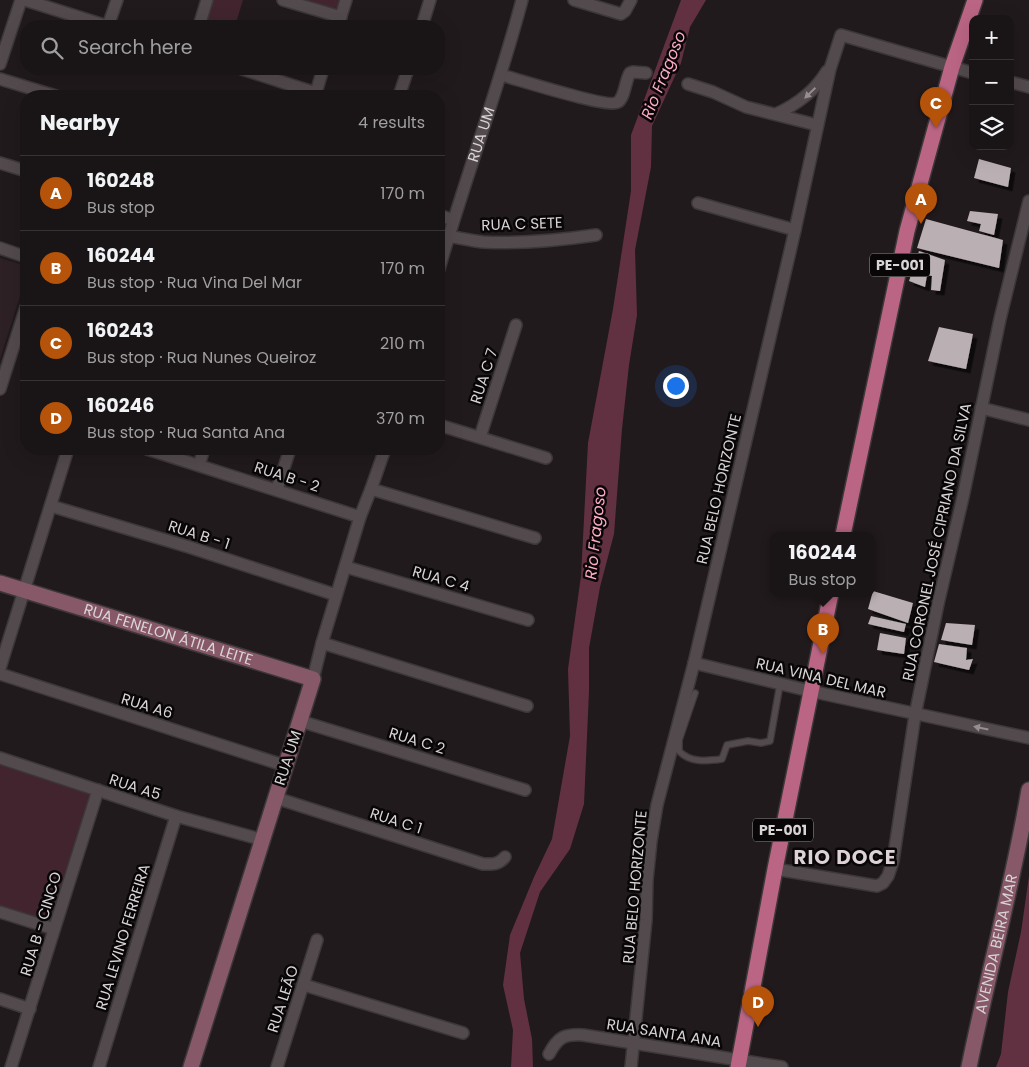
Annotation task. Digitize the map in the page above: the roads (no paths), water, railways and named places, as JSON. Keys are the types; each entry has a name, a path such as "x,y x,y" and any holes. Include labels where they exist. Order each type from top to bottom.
{"main road":[{"name":"PE-001","path":"844,532 907,231 952,67 974,0"},
{"name":"PE-001","path":"738,1064 830,597"}],"street":[{"path":"0,64 21,0"},
{"path":"25,0 89,20"},
{"path":"110,20 116,0"},
{"path":"200,20 207,0"},
{"path":"283,0 334,20"},
{"path":"340,20 346,0"},
{"path":"424,20 430,0"},
{"name":"RUA UM","path":"445,247 501,75 522,0"},
{"path":"574,0 621,14 625,12 631,0"},
{"name":"RUA BELO HORIZONTE","path":"631,1067 646,920 647,880 657,805 694,663 833,60 841,36 952,67"},
{"path":"776,114 788,109 810,93 819,84 833,60"},
{"path":"952,67 969,71"},
{"path":"501,75 562,93 616,104 620,101 630,73 646,73"},
{"path":"259,75 301,90"},
{"path":"317,90 321,75"},
{"path":"402,90 406,75"},
{"path":"0,79 36,90"},
{"path":"1014,83 1029,87"},
{"path":"688,84 713,92 746,107 818,125"},
{"path":"0,163 20,169"},
{"name":"RUA CORONEL JOSÉ CIPRIANO DA SILVA","path":"775,869 877,886 883,883 888,876 893,861 915,714 1000,319 1029,201"},
{"path":"698,203 795,230"},
{"path":"445,217 453,220"},
{"name":"RUA C SETE","path":"448,236 482,242 503,242 596,235"},
{"path":"0,248 20,255"},
{"name":"RUA C 7","path":"480,437 516,325"},
{"path":"0,389 20,326"},
{"path":"981,408 1029,420"},
{"path":"445,427 546,458"},
{"path":"0,668 66,455"},
{"name":"RUA B - 2","path":"166,455 360,516"},
{"path":"198,465 202,455"},
{"path":"277,489 288,455"},
{"name":"RUA UM","path":"191,1067 313,679 360,516 382,455"},
{"path":"371,489 535,538"},
{"name":"RUA B - 1","path":"51,506 189,547 336,595"},
{"name":"RUA C 4","path":"346,566 528,620"},
{"name":"RUA FENELON ÁTILA LEITE","path":"0,583 313,679"},
{"path":"322,643 527,706"},
{"name":"RUA VINA DEL MAR","path":"694,663 810,692 1029,738"},
{"name":"RUA A6","path":"0,674 286,766"},
{"name":"RUA C 2","path":"300,721 525,790"},
{"name":"RUA A5","path":"0,758 176,816 263,840"},
{"name":"RUA B - CINCO","path":"11,1067 98,790"},
{"name":"AVENIDA BEIRA MAR","path":"969,1067 987,981 1010,892 1029,790"},
{"name":"RUA C 1","path":"276,798 483,864 494,864 500,862 505,857"},
{"name":"RUA LEVINO FERREIRA","path":"99,1067 176,816"},
{"path":"0,912 54,929"},
{"name":"RUA LEÃO","path":"277,1067 318,940"},
{"path":"304,985 463,1033"},
{"path":"0,1000 30,1009"},
{"name":"RUA SANTA ANA","path":"549,1054 554,1044 562,1038 572,1035 634,1042 738,1064 782,1067"}],"lane":[{"path":"696,693 679,740 679,751 685,758 707,761 722,759 727,745 748,741 770,742 780,684"}],"water":[{"name":"Rio Fragoso","path":"681,0 706,0 690,27 681,63 652,126 651,167 635,250 637,315 622,429 614,534 600,587 589,648 584,804 570,849 540,892 520,953 524,999 532,1039 533,1067 511,1067 513,1030 503,985 510,935 552,839 570,736 568,669 581,576 588,443 613,309 631,191 631,135"},
{"path":"1029,876 1029,1067 996,1067 1001,1054 1008,992 1021,932"}],"place":[{"name":"160243","path":"936,128"},
{"name":"160248","path":"921,224"},
{"name":"160244","path":"823,654"},
{"name":"160246","path":"758,1027"}],"district":[{"name":"RIO DOCE","path":"845,857"}]}
